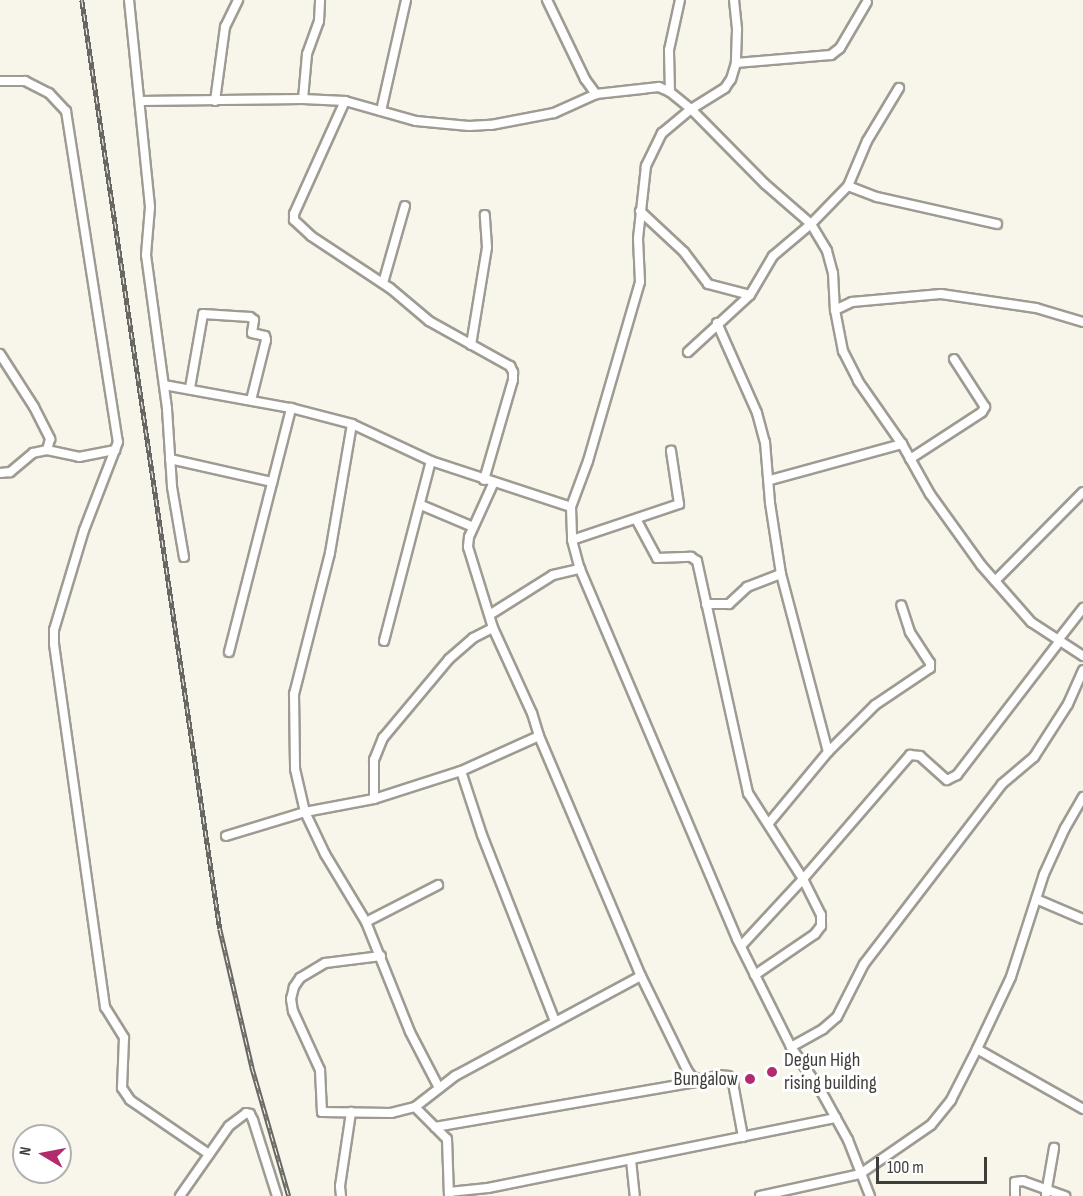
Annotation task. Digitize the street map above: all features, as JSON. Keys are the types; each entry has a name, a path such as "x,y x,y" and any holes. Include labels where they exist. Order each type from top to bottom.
{"street":[{"path":"129,0 150,207 146,255 184,557"},
{"path":"215,100 225,27 238,0"},
{"path":"303,99 307,54 319,21 320,0"},
{"path":"381,111 406,0"},
{"path":"547,0 585,79 596,94"},
{"path":"670,92 669,50 680,0"},
{"path":"734,0 737,30 736,63 725,88 691,109 657,140 646,166 640,211 640,282 588,461 571,507 572,540 580,569 741,946 791,1047 821,1091 848,1140 870,1196"},
{"path":"736,63 831,55 840,48 867,2"},
{"path":"0,81 25,81 50,93 66,111 118,442 84,530 59,606 54,644 105,1007 124,1038 122,1088 130,1100 209,1154"},
{"path":"140,102 303,99 345,101 416,121 491,125 554,113 596,94 659,87 670,92 691,109 765,184 811,224 827,251 833,273 835,310 843,351 853,371 902,444 930,494 995,581 1031,622 1083,656"},
{"path":"688,352 750,295 773,256 811,224 848,186 867,141 899,88"},
{"path":"345,101 294,214 294,220 311,236 383,283 429,321 510,366 513,372 484,480"},
{"path":"848,186 877,197 997,224"},
{"path":"383,283 405,207"},
{"path":"640,211 684,252 708,284 750,295"},
{"path":"471,345 487,247 485,215"},
{"path":"835,310 852,302 941,294 1036,308 1083,322"},
{"path":"190,388 203,314 250,317 254,320 252,333 266,338 251,400"},
{"path":"717,323 757,413 765,442 770,480 770,503 781,574 828,752"},
{"path":"0,354 34,407 50,439 47,450"},
{"path":"910,459 982,412 985,407 954,359"},
{"path":"164,385 291,408 352,424 431,461 493,484 571,507"},
{"path":"229,652 291,408"},
{"path":"352,424 330,553 294,694 295,769 305,812 325,854 366,922 410,1032 439,1088"},
{"path":"770,480 902,444"},
{"path":"0,473 10,472 33,453 47,450 79,457 115,450"},
{"path":"572,540 679,504 671,451"},
{"path":"170,459 272,482"},
{"path":"384,641 431,461"},
{"path":"493,484 473,527 468,547 493,628 532,713 539,736 641,976 687,1070 692,1077 702,1080"},
{"path":"995,581 1083,492"},
{"path":"421,505 473,527"},
{"path":"636,519 657,558 691,557 697,561 748,793 755,808 769,823 804,879 821,915 821,926 815,934 755,975"},
{"path":"490,614 543,580 580,569"},
{"path":"706,604 729,604 747,586 781,574"},
{"path":"769,823 828,752 875,705 930,668 930,663 910,632 901,605"},
{"path":"741,946 804,879 910,755 920,756 947,780 957,775 1083,608"},
{"path":"374,799 374,759 383,738 448,659 473,638 493,628"},
{"path":"791,1047 823,1029 837,1017 864,964 1002,784 1034,757 1068,704 1083,670"},
{"path":"226,836 305,812 374,799 461,771 539,736"},
{"path":"461,771 482,835 555,1021"},
{"path":"760,1196 860,1174 931,1125 951,1100 1011,977 1036,899 1065,828 1083,797"},
{"path":"366,922 438,885"},
{"path":"1036,899 1083,919"},
{"path":"381,956 325,963 300,978 294,987 291,999 294,1011 320,1070 322,1112 391,1113 414,1107 455,1076 641,976"},
{"path":"977,1049 1083,1109"},
{"path":"435,1127 702,1080 719,1075 728,1076 733,1083 742,1137"},
{"path":"414,1107 447,1139 449,1194 836,1119"},
{"path":"342,1196 340,1186 351,1113"},
{"path":"180,1196 229,1126 237,1118 250,1114 277,1196"},
{"path":"1047,1193 1054,1148"},
{"path":"631,1160 635,1196"},
{"path":"1015,1196 1015,1182 1023,1181 1047,1193 1065,1196"}],"railway":[{"path":"82,0 220,929 252,1067 289,1196"}],"place":[{"name":"Degun High rising building","path":"772,1072"},
{"name":"Bungalow","path":"750,1079"}]}
